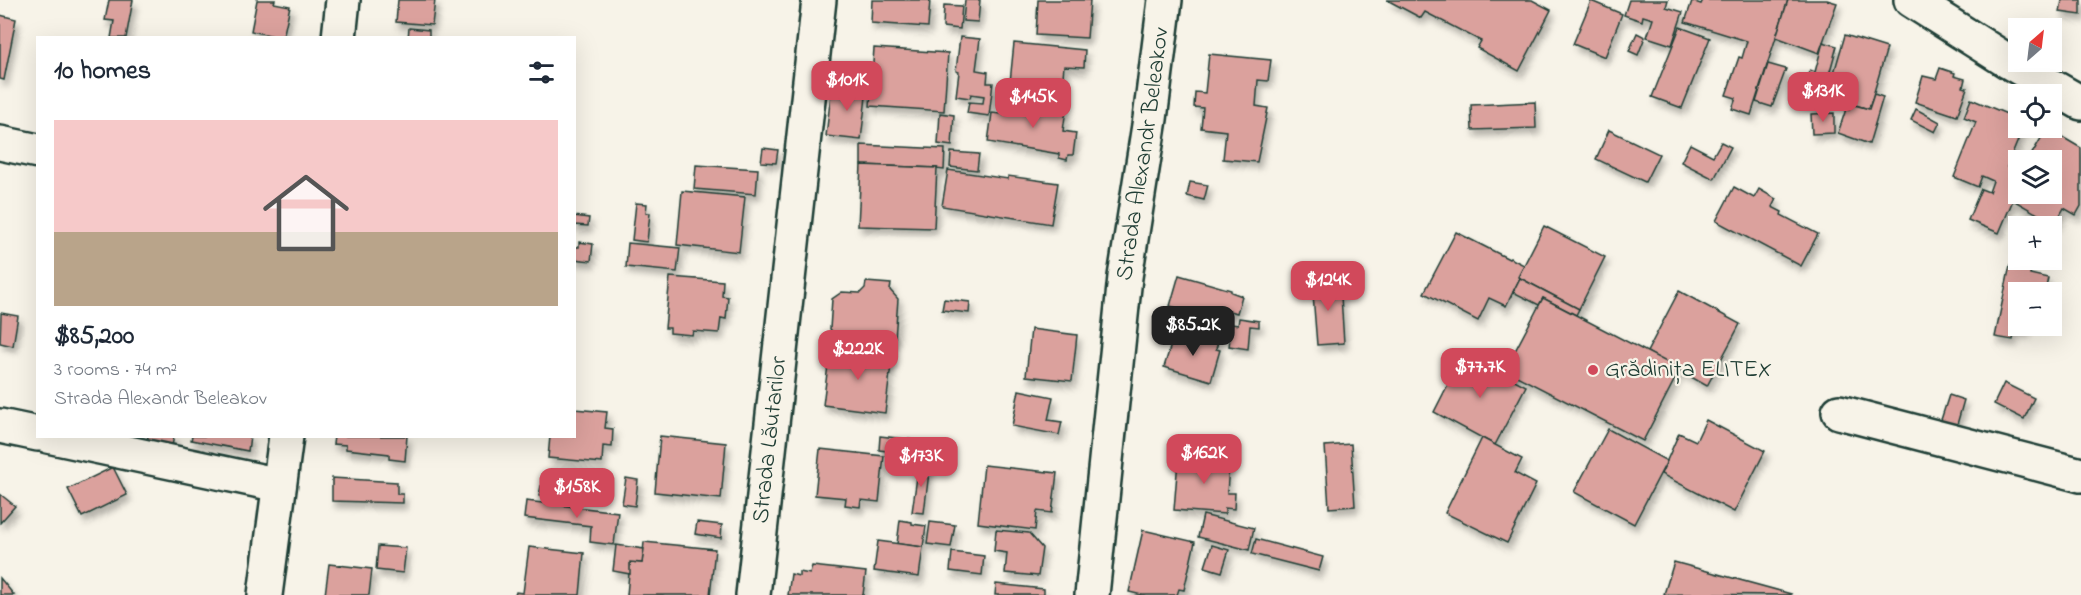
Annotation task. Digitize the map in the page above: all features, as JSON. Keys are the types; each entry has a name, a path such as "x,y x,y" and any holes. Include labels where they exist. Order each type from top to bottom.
{"street":[{"path":"339,36 343,0"},
{"name":"Strada Lăutarilor","path":"753,595 819,0"},
{"name":"Strada Alexandr Beleakov","path":"1092,595 1125,277 1150,119 1165,0"},
{"path":"1911,0 2081,103"},
{"path":"0,143 36,151"},
{"path":"1839,412 2081,475"},
{"path":"0,426 36,434"},
{"path":"57,438 279,485"},
{"path":"265,595 286,438"}],"building":[{"path":"109,0 133,0 126,36 111,36 114,21 105,20"},
{"path":"257,0 275,0 274,3 290,6 283,36 251,31"},
{"path":"398,0 435,0 432,25 396,22"},
{"path":"872,0 930,0 928,27 871,23"},
{"path":"965,0 980,0 978,22 963,21"},
{"path":"1038,0 1090,0 1087,38 1036,35"},
{"path":"1387,0 1532,0 1551,10 1519,71 1477,48 1481,41 1425,12 1421,18"},
{"path":"1629,0 1668,0 1666,7 1683,12 1672,45 1647,37 1653,19 1643,16 1642,21 1624,15"},
{"path":"1703,0 1788,0 1751,115 1732,109 1736,98 1726,95 1747,41 1685,22 1692,1 1701,4"},
{"path":"1788,0 1827,0 1837,3 1819,53 1776,37"},
{"path":"2062,0 2081,0 2081,15 2060,12"},
{"path":"1591,1 1622,14 1605,57 1573,44"},
{"path":"944,5 962,6 960,29 943,27"},
{"path":"0,15 16,19 4,80 0,79"},
{"path":"1680,27 1710,38 1682,108 1652,97"},
{"path":"409,28 429,30 429,36 408,36"},
{"path":"1637,33 1645,37 1638,55 1629,51"},
{"path":"1845,35 1887,48 1869,109 1827,97"},
{"path":"960,37 980,39 976,70 988,72 987,83 993,83 989,116 967,113 969,102 983,103 984,96 971,94 970,98 956,96"},
{"path":"1823,42 1837,46 1820,107 1801,102 1810,70 1815,72"},
{"path":"1014,43 1085,50 1084,67 1064,66 1061,97 1009,92"},
{"path":"874,48 948,53 944,111 870,106"},
{"path":"1209,54 1271,60 1268,81 1258,80 1256,106 1268,108 1257,162 1223,159 1226,131 1201,128 1203,108 1194,107 1195,92 1205,93"},
{"path":"1768,64 1786,69 1772,107 1756,102"},
{"path":"1940,68 1965,79 1963,87 1967,88 1957,116 1915,102 1923,76 1936,79"},
{"path":"832,85 867,88 861,140 826,136"},
{"path":"1874,94 1883,97 1869,144 1838,133 1846,109 1849,110 1851,104 1869,109"},
{"path":"1971,99 2008,114 2008,138 2019,138 2014,150 2008,150 2008,204 2011,204 1999,233 1968,220 1981,189 1989,192 1993,181 1982,176 1978,187 1954,177 1976,122 1964,117"},
{"path":"1011,101 1066,109 1063,131 1076,133 1073,155 1068,155 1067,160 1059,158 1059,154 988,142 992,113 1010,115"},
{"path":"1535,102 1536,128 1472,130 1471,105"},
{"path":"1916,109 1940,122 1935,132 1911,120"},
{"path":"940,113 954,115 952,146 938,144"},
{"path":"1834,113 1834,133 1812,134 1811,114"},
{"path":"1609,130 1659,154 1645,182 1596,159"},
{"path":"2062,137 2081,148 2081,206 2076,215 2064,208 2060,216 2041,216 2020,204 2062,204 2062,150 2034,150 2041,138"},
{"path":"1721,142 1731,147 1714,179 1681,162 1690,144 1713,156"},
{"path":"861,145 945,149 944,170 861,165"},
{"path":"763,148 778,150 776,163 761,162"},
{"path":"951,152 979,154 977,170 950,167"},
{"path":"696,165 758,169 756,194 694,189"},
{"path":"861,165 937,168 934,228 858,226"},
{"path":"948,170 1008,179 1008,176 1058,183 1051,224 942,206"},
{"path":"1190,182 1208,185 1204,200 1187,196"},
{"path":"1734,187 1754,198 1759,189 1776,199 1772,207 1782,212 1781,215 1818,234 1801,266 1716,221"},
{"path":"682,191 745,197 739,252 677,245"},
{"path":"636,203 647,204 646,213 650,213 647,242 632,240"},
{"path":"576,216 589,218 588,226 576,225"},
{"path":"1544,226 1605,257 1579,309 1518,277"},
{"path":"1456,232 1524,265 1506,306 1489,298 1478,321 1424,293"},
{"path":"579,242 593,244 591,261 576,259 576,247 579,247"},
{"path":"628,243 680,248 677,272 626,267"},
{"path":"2009,270 2031,270 2030,274 2048,278 2047,282 2008,282 2008,336 2014,336 2013,340 1995,337"},
{"path":"1179,275 1231,290 1242,296 1237,313 1225,310 1222,321 1170,306"},
{"path":"670,277 723,281 722,296 728,297 726,319 721,318 719,333 693,331 692,335 670,333 670,328 665,328"},
{"path":"1520,278 1579,309 1576,315 1543,298 1539,305 1513,292"},
{"path":"1340,280 1344,343 1317,345 1312,282"},
{"path":"866,282 891,284 890,290 898,299 895,339 884,347 861,346 853,339 838,338 830,329 832,299 842,292 860,293 865,288"},
{"path":"1679,291 1740,324 1707,386 1647,352"},
{"name":"Grădinița ELITEX","path":"1543,298 1680,369 1643,441 1505,370"},
{"path":"944,299 970,302 969,313 942,310"},
{"path":"1,313 18,316 13,346 0,343"},
{"path":"1239,318 1259,321 1259,327 1250,326 1248,349 1229,346 1232,324 1238,325"},
{"path":"1031,329 1077,335 1072,381 1026,376"},
{"path":"1174,335 1203,344 1205,338 1218,342 1216,349 1220,350 1211,381 1164,367"},
{"path":"830,349 892,357 885,413 823,405"},
{"path":"1464,353 1526,386 1495,445 1434,412"},
{"path":"2004,383 2034,398 2024,419 1994,404"},
{"path":"1019,390 1053,397 1048,420 1062,422 1059,435 1012,426"},
{"path":"1949,395 1964,400 1956,428 1940,423"},
{"path":"576,409 607,412 605,428 613,429 612,447 603,446 602,463 548,458 550,438 576,438"},
{"path":"1706,420 1765,451 1734,512 1661,474 1679,433 1696,441"},
{"path":"1608,429 1667,461 1634,524 1574,492"},
{"path":"660,436 726,443 721,499 655,492"},
{"path":"880,436 922,441 921,455 879,450"},
{"path":"148,438 174,438 171,451 146,446"},
{"path":"192,438 250,438 248,451 191,440"},
{"path":"334,438 407,438 405,461 389,459 389,454 346,449 346,445 333,444"},
{"path":"1482,438 1522,459 1515,473 1536,484 1507,543 1445,513"},
{"path":"1351,444 1355,506 1329,508 1325,446"},
{"path":"820,449 884,456 879,502 861,500 860,507 845,505 846,498 815,495"},
{"path":"1209,451 1228,453 1227,493 1235,493 1234,509 1225,508 1225,514 1174,510 1178,460 1207,462"},
{"path":"919,463 930,464 924,513 912,512"},
{"path":"984,465 1057,473 1052,513 1037,511 1035,530 978,523"},
{"path":"113,467 127,495 82,517 68,489"},
{"path":"584,472 597,475 595,487 582,485"},
{"path":"332,478 397,482 397,494 403,494 403,503 332,501"},
{"path":"626,478 638,480 635,506 622,504"},
{"path":"541,486 554,489 552,499 539,496"},
{"path":"0,494 15,506 0,523"},
{"path":"526,501 618,512 614,545 590,542 591,526 524,518"},
{"path":"1203,515 1254,528 1249,550 1198,537"},
{"path":"900,520 926,526 923,547 897,544"},
{"path":"697,522 722,525 721,538 695,534"},
{"path":"930,522 955,525 951,547 927,544"},
{"path":"996,530 1029,533 1042,548 1038,576 1005,573 1007,553 994,551"},
{"path":"1143,530 1195,542 1184,590 1179,589 1177,595 1142,595 1129,592"},
{"path":"1256,539 1323,557 1319,571 1252,554"},
{"path":"878,541 923,547 919,577 874,571"},
{"path":"644,542 715,549 710,595 627,595 630,562 642,563"},
{"path":"616,545 644,549 642,563 630,562 630,574 613,571"},
{"path":"1212,545 1229,550 1222,572 1205,567"},
{"path":"378,546 406,548 403,573 376,570"},
{"path":"529,547 584,553 580,595 515,595 516,592 523,593"},
{"path":"952,552 984,556 982,575 950,571"},
{"path":"1674,562 1791,594 1664,594"},
{"path":"329,564 372,569 369,595 325,595"},
{"path":"812,566 866,572 863,595 788,595 791,574 799,576 799,572 810,574"},
{"path":"0,578 14,595 0,595"},
{"path":"996,584 1044,589 1044,595 995,595"}],"place":[{"name":"Grădinița ELITEX","path":"1593,370"}]}
